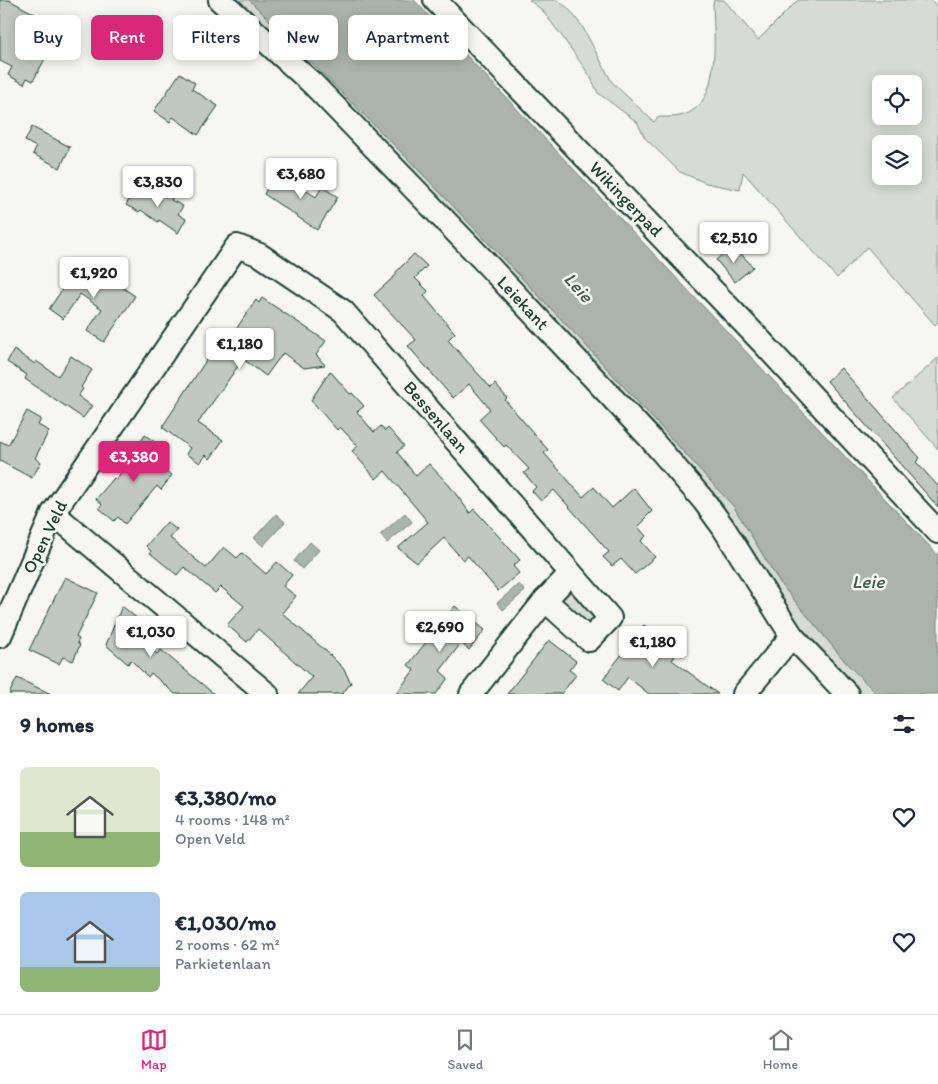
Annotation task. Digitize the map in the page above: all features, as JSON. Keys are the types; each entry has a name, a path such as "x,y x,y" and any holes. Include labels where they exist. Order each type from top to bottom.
{"street":[{"name":"Leiekant","path":"220,0 313,84 484,261 649,438 704,501 723,527 792,636 847,694"},
{"name":"Wikingerpad","path":"435,0 745,324 938,532"},
{"name":"Open Veld","path":"0,636 53,513 237,246"},
{"name":"Bessenlaan","path":"237,246 260,254 343,310 610,618 589,640 545,600"},
{"path":"53,513 267,694"},
{"path":"471,694 545,600 570,574"},
{"path":"744,694 792,636"}],"shaded area":[{"path":"229,0 249,0 269,20 269,42 259,32 259,15 243,15"},
{"path":"529,0 557,0 568,8 582,26 612,82 654,122 658,117 675,117 692,111 701,103 707,91 713,62 714,0 724,0 758,40 798,0 930,0 938,6 938,322 935,325 867,247 837,278 743,172 740,190 706,183 680,172 645,138 637,122 598,93 590,76 542,10"},
{"path":"286,60 309,60 410,161 581,340 734,507 780,583 848,665 877,694 856,694 800,635 739,540"},
{"path":"938,358 938,449 893,398"},
{"path":"573,586 600,617 590,629 558,604"}],"water":[{"name":"Leie","path":"249,0 414,0 428,15 348,15 348,60 468,60 468,57 938,555 938,694 877,694 848,665 780,583 734,507 581,340 410,161 309,60 338,60 338,15 269,15 269,20"},
{"path":"405,513 412,522 387,543 380,535"},
{"path":"276,514 285,522 263,546 254,538"},
{"path":"310,542 319,550 302,569 294,561"},
{"path":"519,584 525,591 503,610 497,603"}],"building":[{"path":"0,0 9,0 37,15 15,15 15,60 44,60 33,81 27,78 24,84 8,75 12,67 0,61"},
{"path":"180,73 195,83 192,89 218,106 198,135 173,117 170,122 154,111"},
{"path":"32,127 70,147 60,168 33,154 36,147 25,141"},
{"path":"278,170 294,179 293,182 316,197 322,187 338,197 317,230 264,194"},
{"path":"135,189 147,195 149,190 159,196 162,190 173,197 171,200 183,206 178,214 186,219 178,233 141,210 139,212 126,205"},
{"path":"733,245 753,267 735,282 716,260"},
{"path":"414,254 427,266 415,278 428,291 424,296 455,333 448,340 491,388 495,384 507,398 505,400 548,450 544,453 583,497 594,487 612,508 634,488 652,511 638,527 646,536 641,541 655,557 635,574 621,559 612,566 603,557 609,552 554,490 541,501 532,491 536,487 524,473 529,469 506,445 504,447 479,419 490,409 469,384 453,398 408,346 416,340 374,295 397,274 395,273"},
{"path":"82,260 135,296 104,342 87,331 102,309 80,294 63,319 49,309"},
{"path":"262,298 326,341 316,355 325,365 304,368 283,353 266,376 243,359 198,423 223,440 210,459 206,455 200,463 186,454 190,448 162,427 211,353 217,357 256,300 259,303"},
{"path":"14,350 35,364 36,361 58,376 71,356 92,370 81,387 83,389 78,396 92,406 83,418 25,379 27,375 7,362"},
{"path":"841,368 920,458 916,462 938,486 938,507 827,381"},
{"path":"330,371 350,394 352,393 364,406 357,412 374,432 381,426 385,431 388,428 404,446 397,452 416,476 429,464 449,485 470,513 474,509 520,560 513,566 519,573 498,591 468,556 463,560 444,538 417,563 398,548 428,522 385,471 376,479 352,451 358,446 340,427 337,430 311,400"},
{"path":"27,411 41,419 38,425 49,431 35,458 41,462 32,478 0,461 0,441 8,445"},
{"path":"145,435 160,446 150,461 172,475 161,490 157,486 125,524 118,517 114,521 99,508 102,504 96,499 114,478 116,480"},
{"path":"167,522 177,530 170,538 206,568 224,547 237,558 242,553 266,574 277,562 292,575 283,586 296,596 282,613 343,668 351,683 342,694 298,694 312,677 258,629 247,642 227,625 244,606 221,587 215,593 184,567 177,575 150,553 151,551 146,546"},
{"path":"65,577 98,593 76,637 79,639 77,643 80,645 73,661 63,657 59,664 29,650"},
{"path":"122,606 139,620 129,631 157,654 161,650 214,694 175,694 151,673 148,677 131,660 128,664 106,645"},
{"path":"455,606 485,630 469,650 461,643 440,671 448,678 436,694 396,694 414,670 408,665"},
{"path":"644,625 666,641 662,646 675,656 672,660 718,694 649,694 628,677 618,691 603,679"},
{"path":"549,640 576,661 569,670 576,675 561,694 507,694"},
{"path":"17,678 51,694 9,694"}]}
